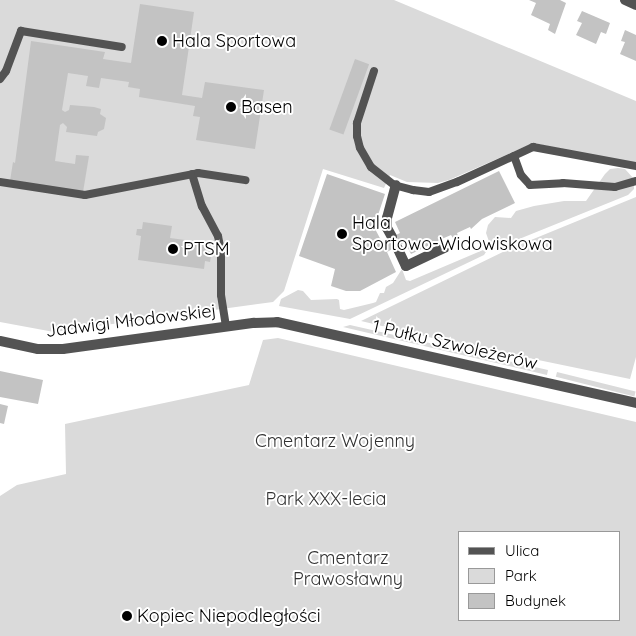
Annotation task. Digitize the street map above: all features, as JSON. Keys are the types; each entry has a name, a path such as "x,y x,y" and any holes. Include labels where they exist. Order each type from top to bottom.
{"street":[{"path":"625,0 636,5"},
{"path":"396,185 387,218 387,228 406,266 446,247"},
{"name":"Jadwigi Młodowskiej","path":"0,341 38,349 63,349 266,321"},
{"name":"1 Pułku Szwoleżerów","path":"266,321 290,324 636,403"}],"lane":[{"path":"0,79 6,71 22,31 122,47"},
{"path":"374,71 357,123 356,136 363,154 371,167 396,185 429,192 457,182 533,147 636,166"},
{"path":"514,156 522,176 530,185 563,182 614,187 636,181"},
{"path":"0,182 85,195 198,173 245,180"},
{"path":"192,174 202,206 218,236 222,252 221,295 226,326"}],"green space":[{"path":"0,0 394,0 636,101 636,164 533,143 449,180 438,183 407,182 390,175 384,188 323,169 284,291 273,302 54,332 0,322"},
{"path":"610,169 625,169 634,179 634,189 628,195 492,250 486,233 488,225 495,217 511,218 516,211 534,206 564,201 586,201 605,174"},
{"path":"636,197 636,357 630,379 471,346 463,342 462,345 361,321 509,249"},
{"path":"483,250 486,252 484,255 350,319 279,306 281,299 298,290 303,291 311,300 337,299 339,300 340,309 344,310 373,303 376,302 380,293 384,293 386,287 393,283 402,269 406,280 410,281"},
{"path":"350,325 548,370 547,375 343,327"},
{"name":"Park XXX-lecia","path":"278,338 636,422 636,636 0,636 0,496 17,485 66,474 65,424 249,385 263,340"},
{"path":"557,372 636,392 634,396 556,377"}],"building":[{"path":"529,0 560,0 566,3 555,34 548,30 550,24 531,15 536,3"},
{"path":"140,4 194,12 182,95 202,98 205,82 264,90 255,149 196,140 200,117 193,116 195,106 139,97 140,89 128,87 129,82 101,78 99,88 86,86 88,76 68,73 62,110 65,112 69,110 70,105 94,107 101,109 100,114 106,118 104,129 98,132 97,136 66,132 67,127 63,123 60,125 55,161 75,164 76,155 89,156 83,192 10,181 13,162 15,163 31,41 105,52 103,59 131,63"},
{"path":"582,11 610,23 606,34 601,32 596,44 576,35 582,23 577,21"},
{"path":"625,30 636,35 636,61 620,54 625,42 621,41"},
{"path":"355,59 369,64 343,135 329,129"},
{"name":"Hala Sportowo-Widowiskowa","path":"499,171 515,203 482,219 471,229 470,227 457,233 458,236 453,238 451,235 411,254 405,242 387,252 396,272 360,291 346,291 331,286 335,269 299,256 327,174 385,194 374,227 382,242 400,233 395,222"},
{"name":"PTSM","path":"143,222 172,226 170,238 208,243 206,255 211,256 210,262 205,261 204,269 138,260 141,236 136,235 137,229 142,229"},
{"path":"0,371 43,380 38,404 0,397"},
{"path":"0,404 8,406 4,424 0,423"}],"place":[{"name":"Hala Sportowa","path":"162,41"},
{"name":"Basen","path":"231,107"},
{"name":"Hala Sportowo-Widowiskowa","path":"342,234"},
{"name":"PTSM","path":"173,249"},
{"name":"Kopiec Niepodległości","path":"127,616"}],"park label":[{"name":"Cmentarz Wojenny","path":"335,441"},
{"name":"Cmentarz Prawosławny","path":"348,569"}]}
